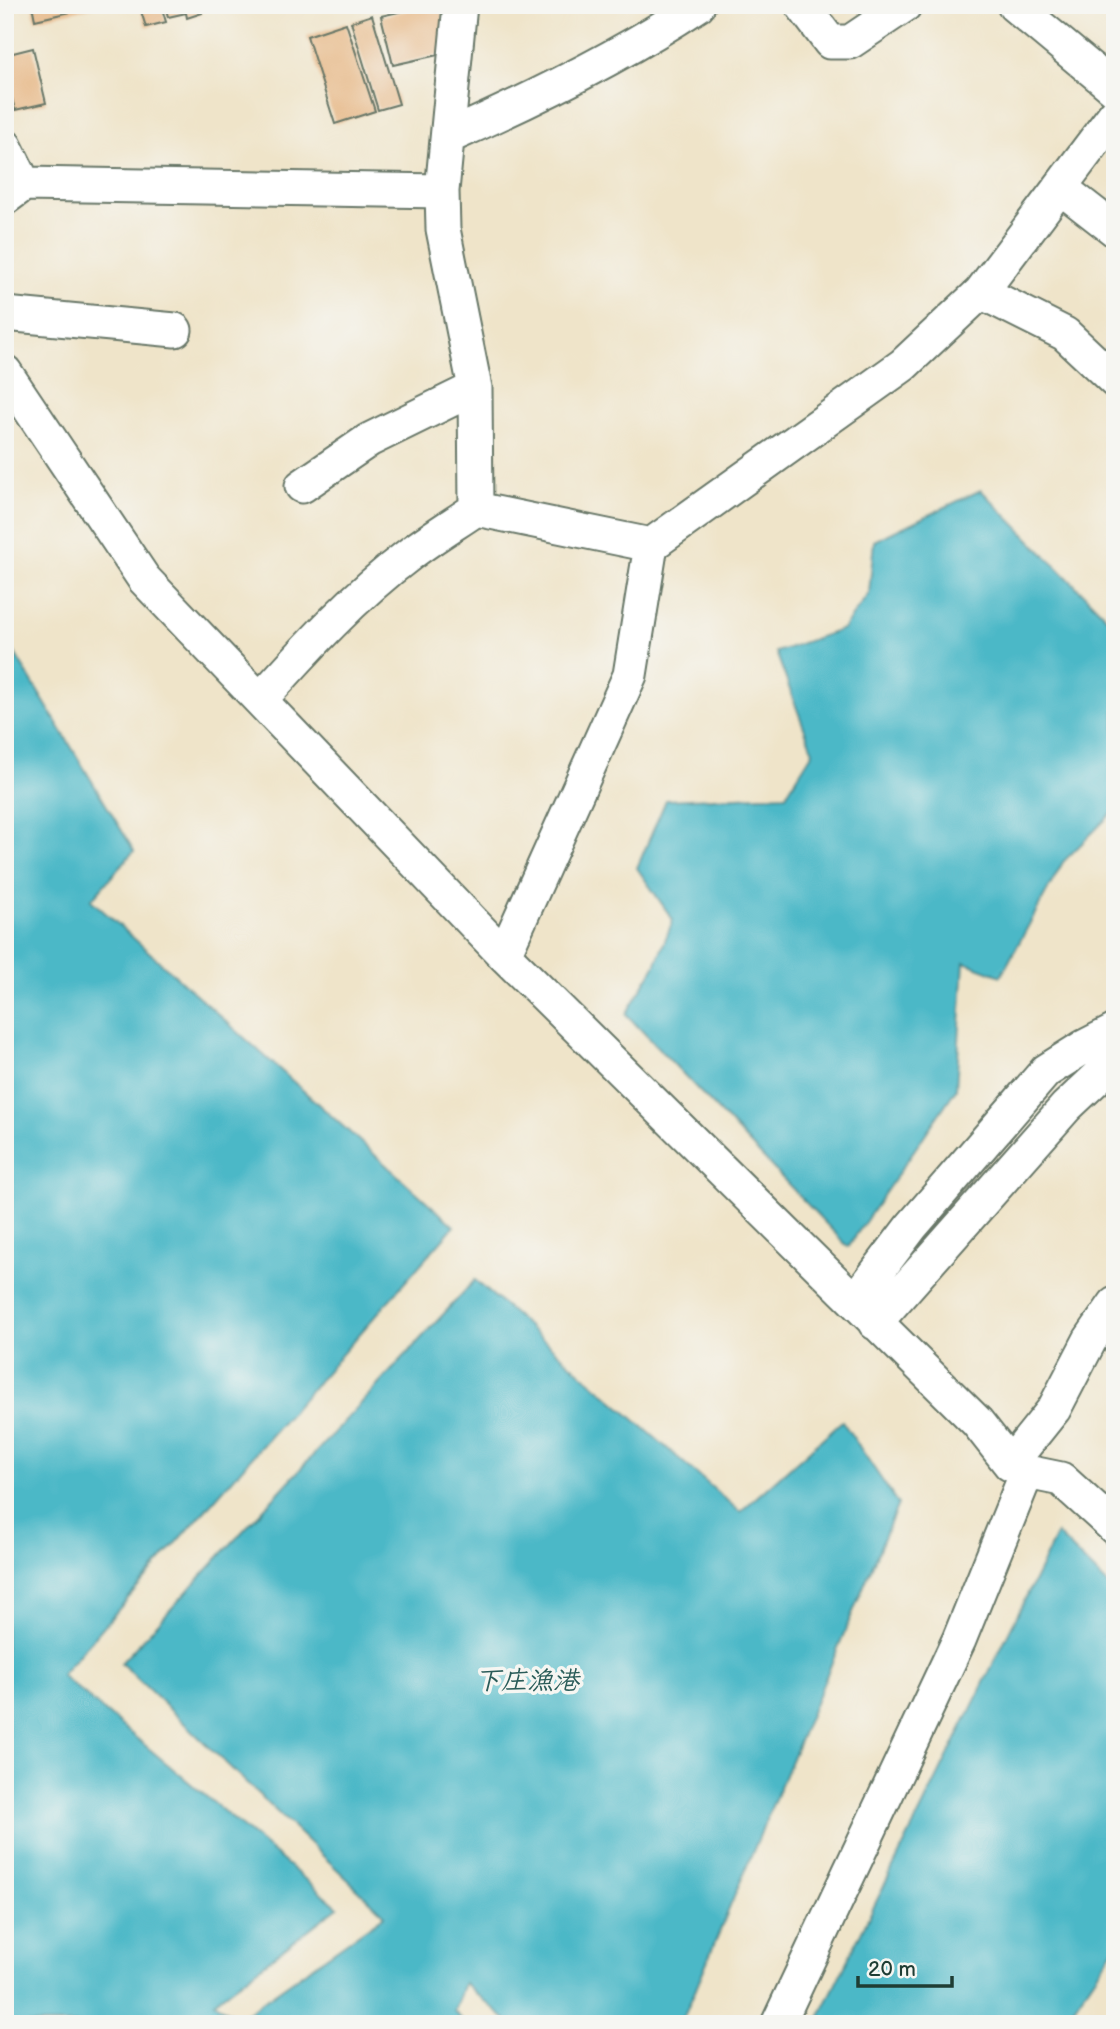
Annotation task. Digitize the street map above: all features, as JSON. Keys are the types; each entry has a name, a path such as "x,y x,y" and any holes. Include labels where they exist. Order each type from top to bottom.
{"street":[{"path":"460,5 442,191 443,229 475,388 476,509"},
{"path":"448,137 536,98 673,22 698,5"},
{"path":"802,5 830,42 850,42 905,5"},
{"path":"1014,5 1115,89"},
{"path":"504,955 630,675 651,545 903,365 981,292 1115,114"},
{"path":"5,146 15,191 442,191"},
{"path":"1061,188 1115,230"},
{"path":"981,292 1065,334 1115,381"},
{"path":"5,314 175,330"},
{"path":"5,372 144,579 504,955 977,1422 1018,1468 1061,1479 1115,1528"},
{"path":"302,486 369,440 475,388"},
{"path":"260,699 350,605 409,555 476,509 651,545"},
{"path":"865,1312 911,1227 1046,1071 1115,1031"},
{"path":"865,1312 1066,1107 1115,1061"},
{"path":"778,2024 959,1640 1018,1468 1054,1409 1090,1340 1115,1304"}],"water":[{"path":"981,490 1115,626 1115,810 1063,862 1001,976 964,962 956,1089 848,1247 626,1014 655,966 673,920 637,868 666,800 786,795 813,752 776,652 843,629 869,593 874,541"},
{"name":"下庄漁港","path":"5,637 134,851 91,900 454,1226 61,1675 338,1907 214,2002 238,2019 385,1915 121,1663 475,1280 740,1512 842,1421 898,1504 681,2024 511,2024 464,1983 454,2011 466,2024 5,2024"},
{"path":"1057,1534 1115,1592 1115,1947 1063,2024 816,2024"}],"building":[{"path":"32,5 97,5 97,6 35,20"},
{"path":"139,5 161,5 166,22 146,27"},
{"path":"165,5 200,5 202,13 187,18 186,13 168,17"},
{"path":"440,5 451,52 393,65 381,16"},
{"path":"372,15 399,104 378,110 351,22"},
{"path":"346,23 375,111 335,124 307,36"},
{"path":"33,48 46,103 15,110 5,71 5,55"}]}
